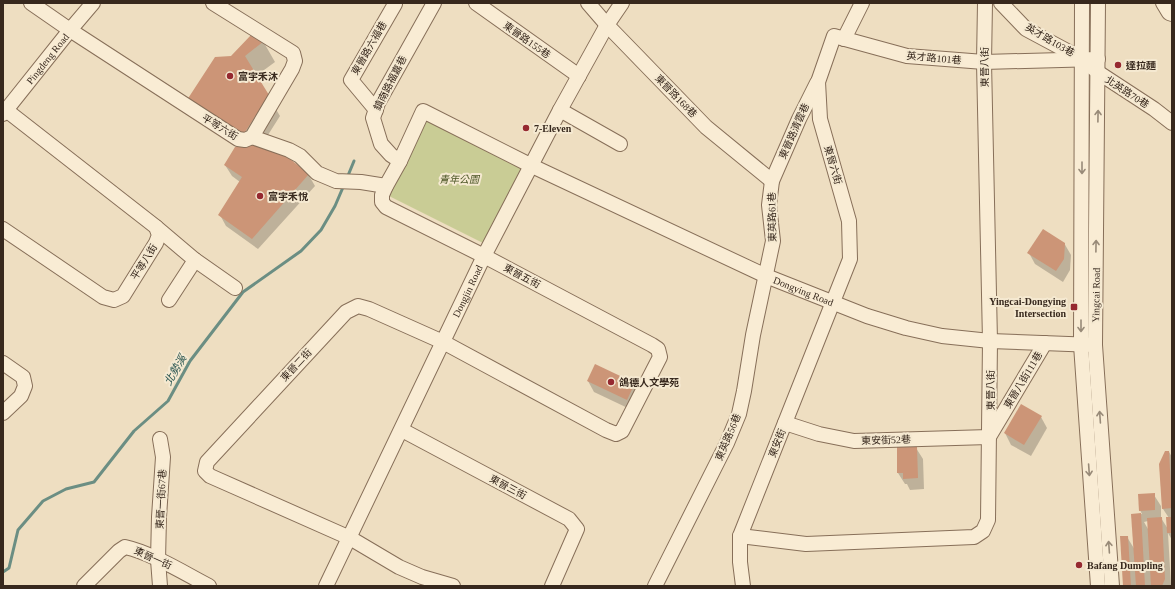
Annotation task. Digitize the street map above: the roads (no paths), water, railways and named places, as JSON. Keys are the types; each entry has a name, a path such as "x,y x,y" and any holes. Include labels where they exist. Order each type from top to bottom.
{"street":[{"name":"平等六街","path":"31,3 238,140 245,140 252,137 292,69 295,61 293,53 212,3"},
{"name":"Pingdeng Road","path":"5,112 93,3"},
{"name":"鎮南路福嘉巷","path":"400,161 391,155 381,144 373,118 378,104 434,3"},
{"name":"東晉路155巷","path":"476,3 579,76"},
{"name":"東晉路168巷","path":"588,3 607,25 706,127 772,181"},
{"name":"Dongjin Road","path":"326,586 484,256 560,110 607,25 622,3"},
{"path":"844,39 862,3"},
{"name":"東晉八街","path":"740,536 806,544 974,537 983,531 988,520 990,341 984,62 985,3"},
{"name":"英才路103巷","path":"1001,3 1026,29 1082,60"},
{"name":"Yingcai Road","path":"1082,3 1081,345 1098,586"},
{"name":"Yingcai Road","path":"1098,3 1099,73 1095,345 1112,586"},
{"path":"1163,3 1169,13 1172,14"},
{"name":"東晉路六福巷","path":"376,110 351,80 395,4"},
{"name":"東晉六街","path":"832,303 850,259 849,221 820,119 818,82 834,36 844,39"},
{"name":"英才路101巷","path":"844,39 907,56 984,62 1098,59"},
{"name":"北英路70巷","path":"1082,60 1172,123"},
{"name":"東晉路清雲巷","path":"772,181 799,119 818,82"},
{"path":"560,110 620,144"},
{"name":"東晉五街","path":"532,166 423,111 400,161 386,186 382,195 382,202 386,208 484,256 658,349 660,357 638,401"},
{"path":"5,112 156,227 195,260 236,288"},
{"path":"252,137 289,150 300,156 317,173 336,181 360,182 386,186"},
{"name":"Dongying Road","path":"532,166 766,276 832,303 906,328 942,336 990,341 1095,345"},
{"name":"東英路61巷","path":"766,276 773,242 770,205 772,181"},
{"name":"平等八街","path":"3,229 103,297 114,300 123,296 156,243 159,235 156,227"},
{"path":"169,300 195,260"},
{"name":"東英路56巷","path":"655,586 727,443 738,414 744,391 753,334 766,276"},
{"name":"東安街","path":"743,586 740,562 740,536 832,303"},
{"name":"東晉二街","path":"454,586 422,577 399,567 350,538 210,476 205,471 207,462 346,312 358,306 369,309 443,342 616,434 622,430 638,401"},
{"name":"東晉八街111巷","path":"989,437 1045,343"},
{"path":"3,363 23,376 25,386 21,396 3,413"},
{"name":"東安街52巷","path":"785,423 820,434 854,441 989,437"},
{"name":"東晉三街","path":"402,430 569,520 577,530 552,586"},
{"name":"東晉一街67巷","path":"160,440 163,457 159,517 158,560 160,586"},
{"name":"東晉一街","path":"84,586 119,551 125,547 132,548 158,560 209,586"}],"waterway":[{"name":"北勢溪","path":"347,178 354,161"},
{"name":"北勢溪","path":"3,572 9,568 18,530 43,501 66,489 94,482 134,431 168,401 190,361 243,292 301,251 321,230 335,206 344,185"}],"place":[{"name":"達拉麵","path":"1118,65"},
{"name":"富宇禾沐","path":"230,76"},
{"name":"7-Eleven","path":"526,128"},
{"name":"富宇禾悅","path":"260,196"},
{"name":"Yingcai-Dongying Intersection","path":"1074,307"},
{"name":"鴿德人文學苑","path":"611,382"},
{"name":"Bafang Dumpling","path":"1079,565"}],"park label":[{"name":"青年公園","path":"459,179"}]}
